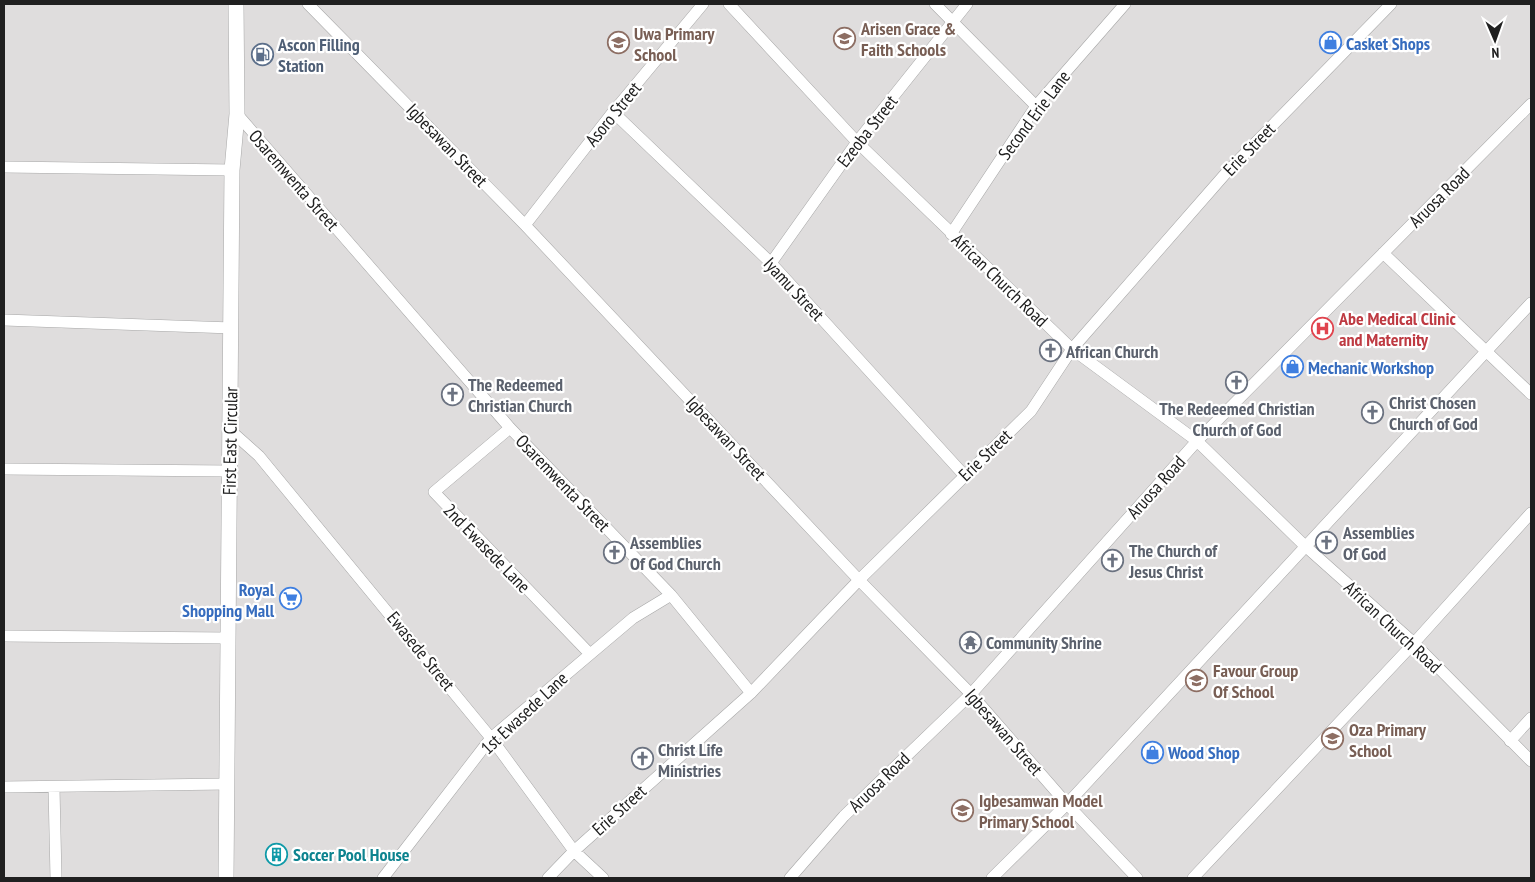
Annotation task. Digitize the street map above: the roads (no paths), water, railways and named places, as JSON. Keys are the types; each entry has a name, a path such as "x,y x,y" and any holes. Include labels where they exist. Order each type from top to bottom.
{"street":[{"name":"First East Circular","path":"226,878 232,170 237,114 236,4"},
{"name":"Igbesawan Street","path":"308,4 525,225 859,580 971,694 1067,804 1137,878"},
{"name":"Asoro Street","path":"525,225 613,112 703,4"},
{"name":"African Church Road","path":"728,4 857,142 1072,349 1197,441 1304,545 1414,643 1531,761"},
{"path":"935,4 1036,106"},
{"name":"Ezeoba Street","path":"771,263 857,142 967,4"},
{"name":"Second Erie Lane","path":"951,234 1036,106 1125,4"},
{"name":"Erie Street","path":"548,878 574,850 750,692 964,475 1031,411 1072,349 1226,172 1391,4"},
{"name":"Aruosa Road","path":"790,878 844,816 971,694 1197,441 1531,104"},
{"name":"Iyamu Street","path":"613,112 771,263 964,475"},
{"name":"Osaremwenta Street","path":"237,114 510,428 670,596 750,692"},
{"path":"4,167 232,170"},
{"path":"1384,253 1531,394"},
{"path":"992,878 1067,804 1304,545 1531,303"},
{"path":"4,320 232,328"},
{"name":"2nd Ewasede Lane","path":"510,428 434,492 589,653"},
{"name":"Ewasede Street","path":"231,432 259,456 491,738 574,850 602,878"},
{"path":"4,469 229,471"},
{"path":"1193,878 1414,643 1531,513"},
{"name":"1st Ewasede Lane","path":"382,878 491,738 589,653 633,618 670,596"},
{"path":"4,636 227,638"},
{"path":"1510,741 1531,718"},
{"path":"4,787 54,788 228,784"},
{"path":"54,788 56,878"}],"place":[{"name":"Arisen Grace & Faith Schools","path":"845,38"},
{"name":"Uwa Primary School","path":"618,43"},
{"name":"Casket Shops","path":"1330,43"},
{"name":"Ascon Filling Station","path":"262,54"},
{"name":"Abe Medical Clinic and Maternity","path":"1323,328"},
{"name":"African Church","path":"1050,351"},
{"name":"Mechanic Workshop","path":"1292,367"},
{"name":"The Redeemed Christian Church of God","path":"1237,383"},
{"name":"The Redeemed Christian Church","path":"452,394"},
{"name":"Christ Chosen Church of God","path":"1373,412"},
{"name":"Assemblies Of God","path":"1327,542"},
{"name":"Assemblies Of God Church","path":"614,552"},
{"name":"The Church of Jesus Christ","path":"1113,560"},
{"name":"Royal Shopping Mall","path":"290,599"},
{"name":"Community Shrine","path":"970,642"},
{"name":"Favour Group Of School","path":"1197,680"},
{"name":"Oza Primary School","path":"1333,739"},
{"name":"Wood Shop","path":"1152,752"},
{"name":"Christ Life Ministries","path":"642,759"},
{"name":"Igbesamwan Model Primary School","path":"963,810"},
{"name":"Soccer Pool House","path":"277,854"}]}
